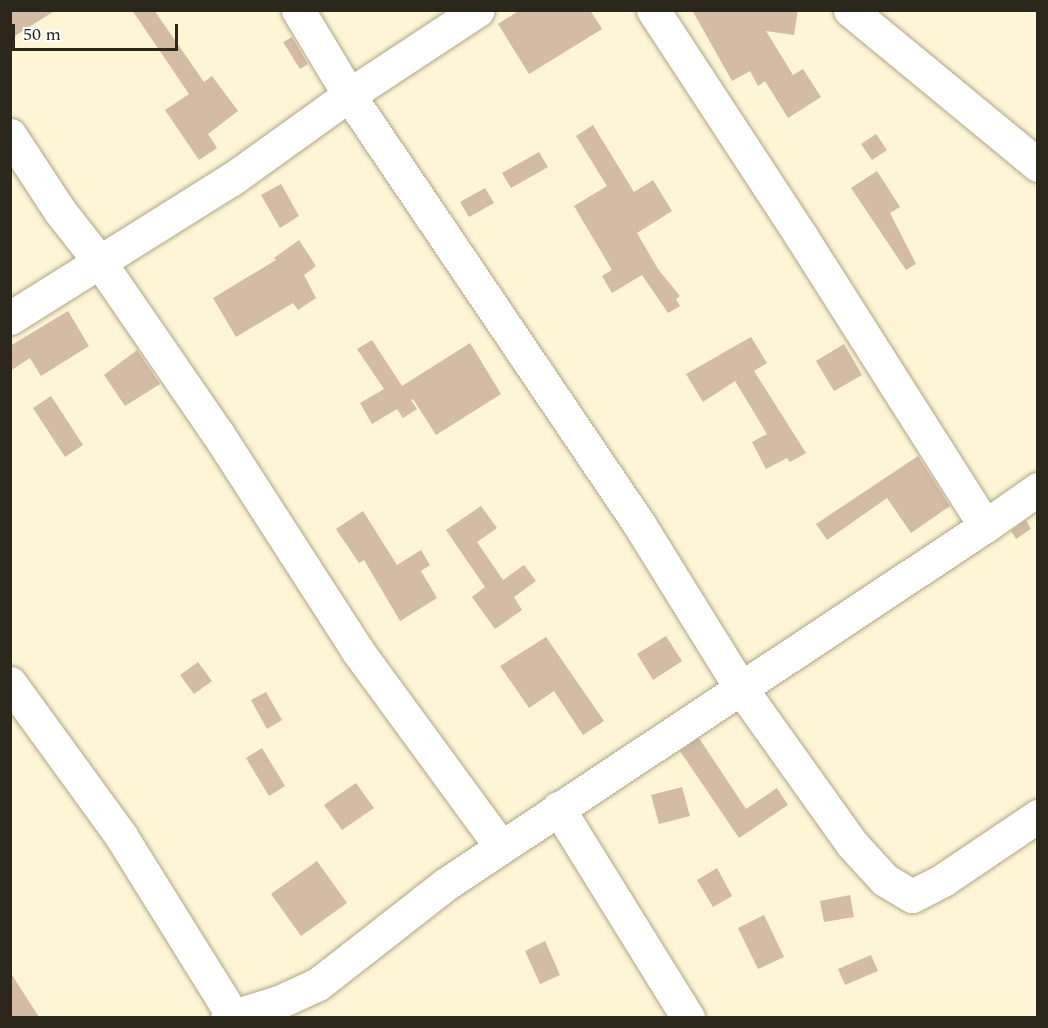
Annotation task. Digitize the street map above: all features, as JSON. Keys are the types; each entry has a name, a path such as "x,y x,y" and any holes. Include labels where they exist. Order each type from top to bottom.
{"street":[{"path":"298,10 349,95 639,524 740,687 852,844 885,880 912,896 943,880 1038,816"},
{"path":"10,318 232,179 349,95 478,10"},
{"path":"653,10 801,236 985,526"},
{"path":"850,10 1038,165"},
{"path":"10,135 59,210 99,261 218,434 357,650 501,847"},
{"path":"10,683 121,836 230,1016 279,1002 318,984 446,884 1038,489"},
{"path":"558,808 688,1017"}],"building":[{"path":"10,10 56,10 10,39"},
{"path":"132,10 154,10 204,82 212,76 238,111 208,134 217,148 199,160 165,110 189,94"},
{"path":"520,10 590,10 602,29 529,74 498,24"},
{"path":"692,10 798,10 794,35 766,31 793,75 803,69 821,97 788,118 765,81 758,86 750,71 732,81"},
{"path":"292,37 308,64 300,69 283,42"},
{"path":"593,125 634,192 653,180 672,211 637,233 658,269 680,296 676,299 680,306 668,313 642,275 612,293 602,276 612,270 574,206 607,186 576,136"},
{"path":"876,134 887,150 872,160 861,144"},
{"path":"539,152 548,167 511,188 502,173"},
{"path":"877,171 900,207 890,213 916,264 906,270 851,188"},
{"path":"281,184 299,216 280,228 261,195"},
{"path":"485,188 494,203 469,217 460,202"},
{"path":"299,240 316,266 304,275 316,298 298,310 293,303 236,337 213,298 276,260 274,258"},
{"path":"68,311 89,346 41,376 30,358 10,371 10,346"},
{"path":"751,337 767,363 754,371 806,453 790,462 787,458 766,469 752,442 767,434 735,381 703,402 686,374"},
{"path":"372,340 402,386 470,343 501,394 436,435 413,399 411,400 417,409 403,418 397,409 372,424 360,403 384,389 357,349"},
{"path":"844,344 862,375 834,391 816,361"},
{"path":"137,350 160,384 125,406 104,375"},
{"path":"51,396 83,445 65,457 33,408"},
{"path":"918,456 950,506 911,533 887,498 827,540 816,524"},
{"path":"481,506 497,528 477,542 503,580 524,565 536,581 514,597 522,610 495,629 472,597 485,587 446,530"},
{"path":"363,511 397,565 421,550 430,565 421,571 437,598 400,621 364,560 359,563 336,529"},
{"path":"1026,520 1031,529 1016,539 1011,531"},
{"path":"666,636 682,661 653,680 637,654"},
{"path":"546,637 604,721 583,735 554,691 529,708 500,666"},
{"path":"198,662 212,681 194,694 180,675"},
{"path":"266,692 282,720 267,729 251,700"},
{"path":"699,738 746,809 777,788 788,805 739,838 680,751"},
{"path":"262,748 285,786 269,796 246,758"},
{"path":"356,783 374,808 342,830 324,805"},
{"path":"682,787 690,816 659,824 651,795"},
{"path":"317,861 347,903 301,936 271,894"},
{"path":"717,868 732,896 713,907 697,880"},
{"path":"850,895 854,917 824,922 820,901"},
{"path":"764,915 784,957 758,969 738,928"},
{"path":"545,941 560,975 540,984 525,951"},
{"path":"871,955 878,971 845,985 838,969"},
{"path":"10,972 39,1017 10,1017"}]}
